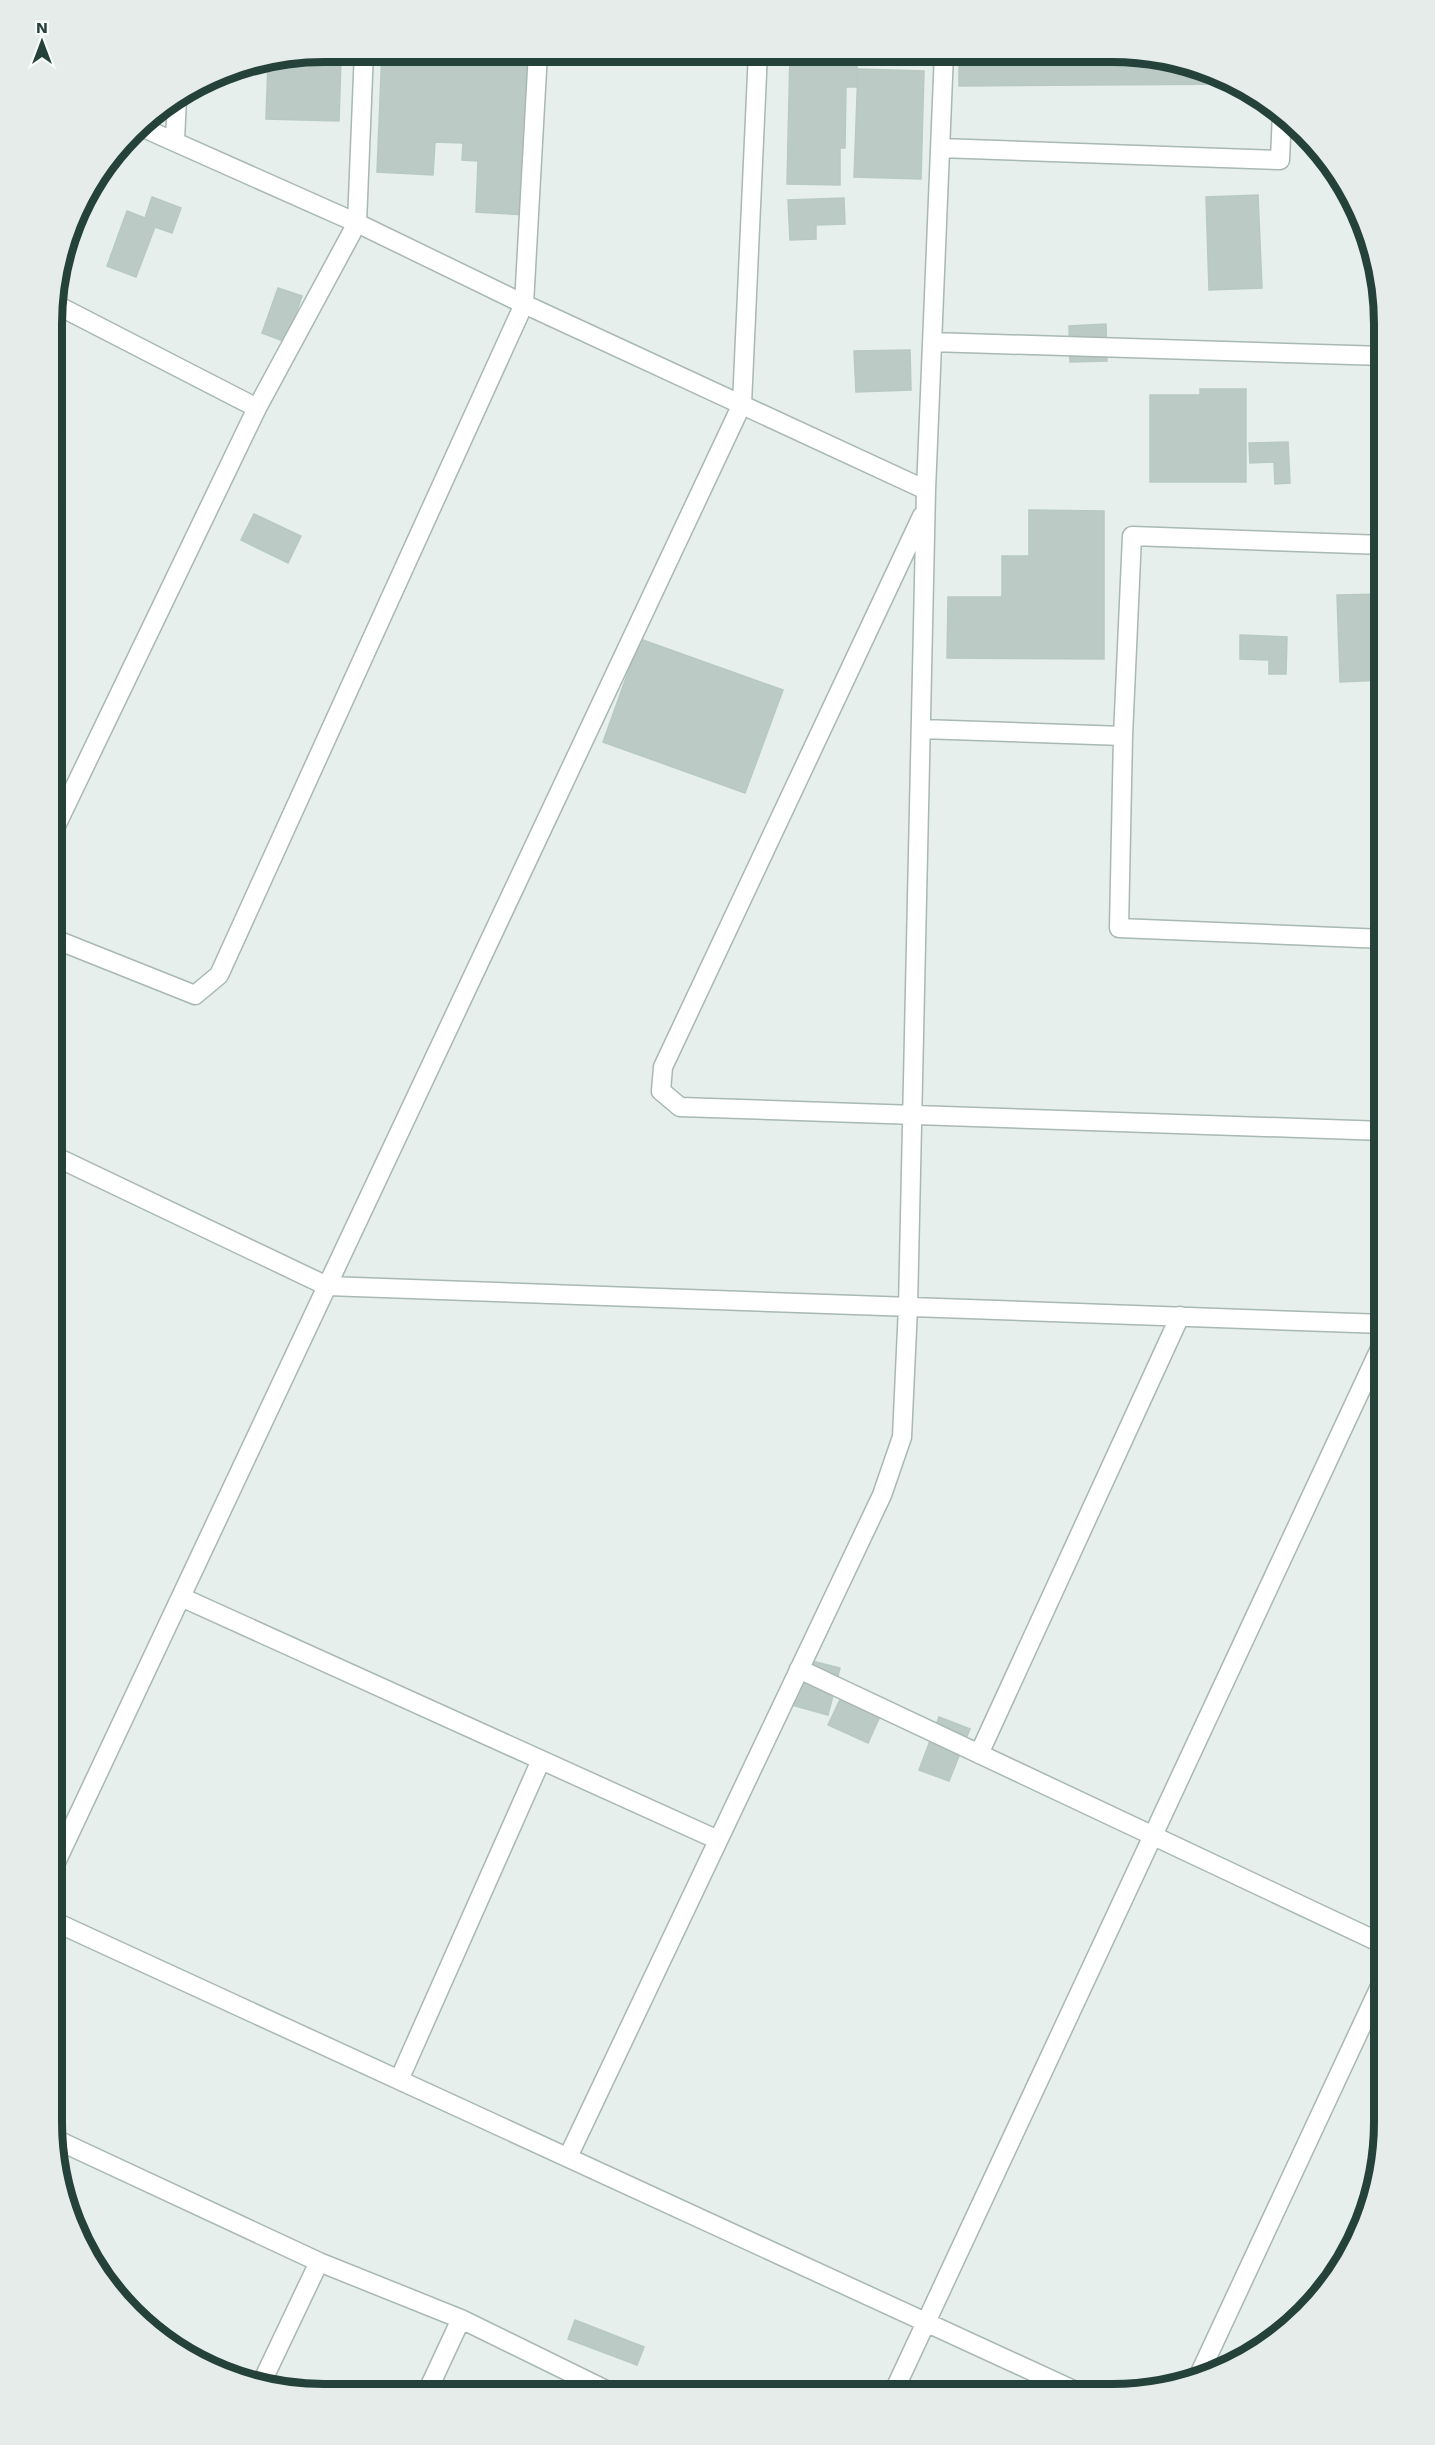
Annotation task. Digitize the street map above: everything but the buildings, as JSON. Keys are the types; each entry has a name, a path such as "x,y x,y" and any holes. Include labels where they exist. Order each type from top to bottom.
{"street":[{"path":"62,813 257,408 357,223 364,62"},
{"path":"62,942 195,995 219,975 524,304 537,62"},
{"path":"62,1850 742,404 758,62"},
{"path":"568,2157 882,1495 902,1437 908,1307 926,490 944,62"},
{"path":"175,140 177,107"},
{"path":"940,148 1280,160 1281,125"},
{"path":"148,130 357,223 524,304 926,490"},
{"path":"62,308 257,408"},
{"path":"932,342 1374,356"},
{"path":"926,509 663,1067 661,1091 680,1107 1374,1131"},
{"path":"1374,545 1132,536 1123,736 1119,928 1374,939"},
{"path":"921,729 1123,736"},
{"path":"62,1160 327,1286 1374,1324"},
{"path":"979,1754 1180,1316"},
{"path":"897,2384 1374,1361"},
{"path":"181,1597 718,1840"},
{"path":"799,1669 1374,1940"},
{"path":"399,2080 541,1760"},
{"path":"62,1925 1060,2384"},
{"path":"1202,2367 1374,1999"},
{"path":"63,2143 319,2262 461,2319 594,2384"},
{"path":"265,2377 319,2262"},
{"path":"432,2384 461,2319"}]}
